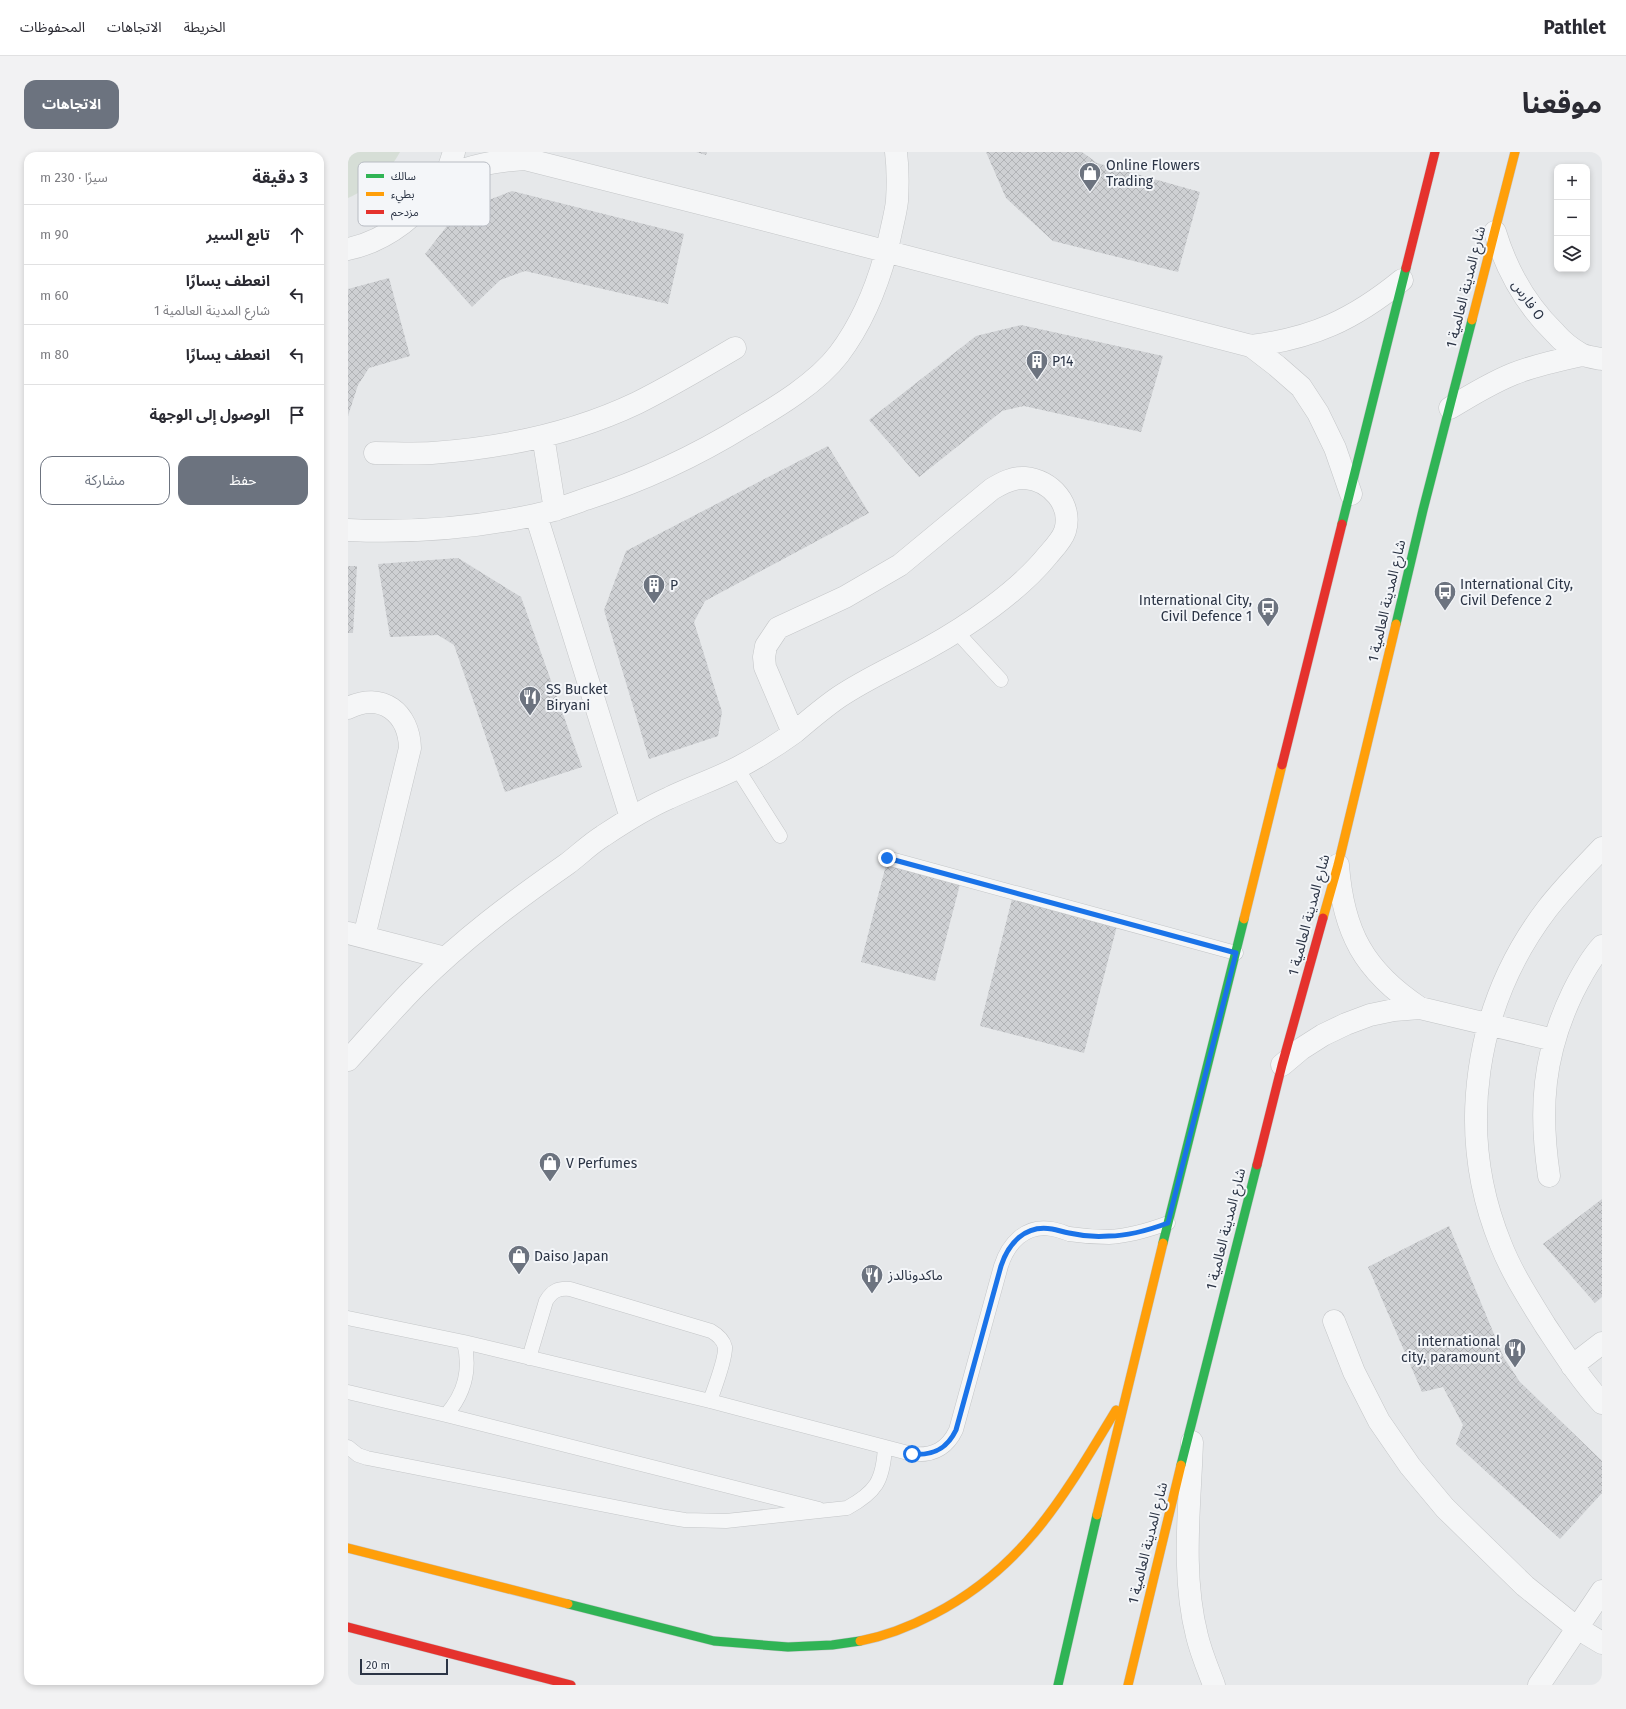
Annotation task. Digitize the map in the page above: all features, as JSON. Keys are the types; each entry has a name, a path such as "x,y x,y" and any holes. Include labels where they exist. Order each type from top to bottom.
{"street":[{"path":"450,162 454,152"},
{"path":"348,530 413,530 495,522 545,512 610,491 664,469 710,446 767,413 808,384 838,356 856,328 887,252 897,203 898,175 896,152"},
{"path":"1058,1685 1125,1395 1315,630 1351,494 1402,280 1435,152"},
{"name":"شارع المدينة العالمية 1","path":"1128,1685 1193,1416 1282,1065 1338,865 1423,510 1515,152"},
{"path":"490,163 520,156 1251,346 1286,341 1306,336 1332,326 1381,298 1402,280"},
{"path":"348,249 384,236 398,226"},
{"name":"فارس O","path":"1495,232 1502,256 1513,280 1526,302 1561,340 1592,357"},
{"path":"1251,346 1301,387 1318,413 1335,448 1351,494"},
{"path":"375,453 431,453 481,448 543,436 590,422 636,403 680,381 735,348"},
{"name":"فارس O","path":"1450,408 1481,389 1513,374 1547,363 1592,357"},
{"path":"543,436 545,512 631,818"},
{"path":"348,1060 416,986 445,958 502,910 600,838 631,818 668,798 737,768 766,752 793,733 844,694 956,631 1004,596 1038,567 1063,536 1068,522 1064,505 1055,491 1041,482 1024,478 1007,480 992,489 900,565 845,597 778,628 771,636 766,646 764,656 765,667 793,733"},
{"path":"348,708 356,704 369,702 386,706 400,716 407,726 410,737 410,748 356,935 445,958"},
{"path":"1602,848 1555,899 1524,945 1505,981 1488,1025 1480,1064 1476,1110 1478,1156 1486,1201 1500,1245 1520,1286 1572,1366 1602,1403"},
{"path":"1338,865 1340,890 1345,914 1354,937 1366,958 1381,977 1399,994 1420,1008"},
{"path":"1549,1176 1544,1142 1543,1108 1546,1073 1554,1040 1565,1008 1580,978 1602,946"},
{"path":"1282,1065 1301,1049 1323,1035 1346,1024 1394,1010 1420,1008 1554,1040"},
{"path":"1334,1321 1354,1372 1379,1421 1410,1466 1445,1508 1525,1586 1577,1628 1602,1643"},
{"path":"1572,1366 1602,1343"},
{"path":"348,1548 714,1642 754,1646 794,1647 834,1645 872,1638 906,1627 938,1613 995,1574 1020,1550 1051,1513 1125,1395"},
{"path":"1193,1416 1188,1577 1197,1636 1205,1664 1214,1685"},
{"path":"1540,1685 1602,1591"},
{"path":"348,1627 571,1685"}],"lane":[{"path":"956,631 1001,680"},
{"path":"737,768 780,836"},
{"path":"887,858 1236,953"},
{"path":"348,1318 464,1342 710,1401 912,1454 923,1455 934,1453 943,1448 951,1440 956,1430 1001,1266 1005,1253 1013,1242 1024,1234 1037,1229 1050,1228 1070,1234 1110,1236 1130,1235 1168,1223"},
{"path":"529,1358 546,1301 556,1290 563,1288 570,1289 718,1334 722,1340 725,1354 710,1401"},
{"path":"446,1414 454,1405 466,1381 468,1368 464,1342"},
{"path":"350,1395 446,1414 827,1511"},
{"path":"348,1447 358,1455 367,1458 685,1520 726,1521 847,1508 864,1499 877,1484 884,1467 885,1447"}],"shaded area":[{"path":"348,152 400,152 394,162 358,162 358,192 348,198"}],"building":[{"path":"696,152 707,152 706,155"},
{"path":"986,152 1082,152 1097,163 1200,192 1178,272 1053,241 1006,198"},
{"path":"512,191 684,234 668,304 525,271 500,280 472,307 425,254 447,226 490,226 490,200"},
{"path":"389,278 410,356 369,368 358,385 348,416 348,289"},
{"name":"P14","path":"1021,325 1163,356 1141,432 1024,406 1002,411 919,477 869,420 976,336"},
{"name":"P","path":"828,446 869,513 705,601 694,622 722,712 718,736 649,759 604,610 626,551"},
{"path":"458,558 521,597 582,767 505,792 454,645 438,635 390,637 378,564"},
{"path":"348,566 357,566 353,633 348,633"},
{"path":"886,865 960,884 935,981 861,962"},
{"path":"1013,895 1118,922 1084,1053 980,1026"},
{"path":"1602,1199 1602,1297 1595,1303 1543,1244"},
{"path":"1449,1226 1504,1358 1520,1382 1602,1461 1602,1493 1560,1539 1456,1444 1463,1425 1443,1387 1422,1392 1368,1267"}],"traffic: fast":[{"path":"1342,524 1406,268"},
{"path":"1396,624 1423,510 1472,320"},
{"path":"1163,1243 1244,919"},
{"path":"1181,1465 1257,1165"},
{"path":"1058,1685 1097,1515"},
{"path":"568,1604 714,1641 788,1647 832,1645 860,1641"}],"traffic: slow":[{"path":"1472,320 1515,152"},
{"path":"1323,918 1338,865 1396,624"},
{"path":"1244,919 1282,765"},
{"path":"1097,1515 1163,1243"},
{"path":"860,1641 889,1633 934,1614 966,1595 994,1574 1018,1551 1040,1526 1079,1471 1116,1410"},
{"path":"1128,1685 1181,1465"},
{"path":"348,1548 568,1604"}],"traffic: jam":[{"path":"1406,268 1435,152"},
{"path":"1282,765 1342,524"},
{"path":"1257,1165 1282,1065 1323,918"},
{"path":"348,1627 571,1685"}],"place":[{"name":"Online Flowers Trading","path":"1090,192"},
{"name":"P14","path":"1037,380"},
{"name":"P","path":"654,604"},
{"name":"International City, Civil Defence 2","path":"1445,612"},
{"name":"International City, Civil Defence 1","path":"1268,628"},
{"name":"SS Bucket Biryani","path":"530,716"},
{"name":"V Perfumes","path":"550,1182"},
{"name":"Daiso Japan","path":"519,1276"},
{"name":"ماكدونالدز","path":"872,1294"},
{"name":"international city, paramount","path":"1515,1368"}],"route":[{"path":"887,858 1236,953 1168,1223 1130,1235 1110,1236 1070,1234 1050,1228 1037,1229 1024,1234 1013,1242 1005,1253 1001,1266 956,1430 951,1440 943,1448 934,1453 923,1455 912,1454"}]}
